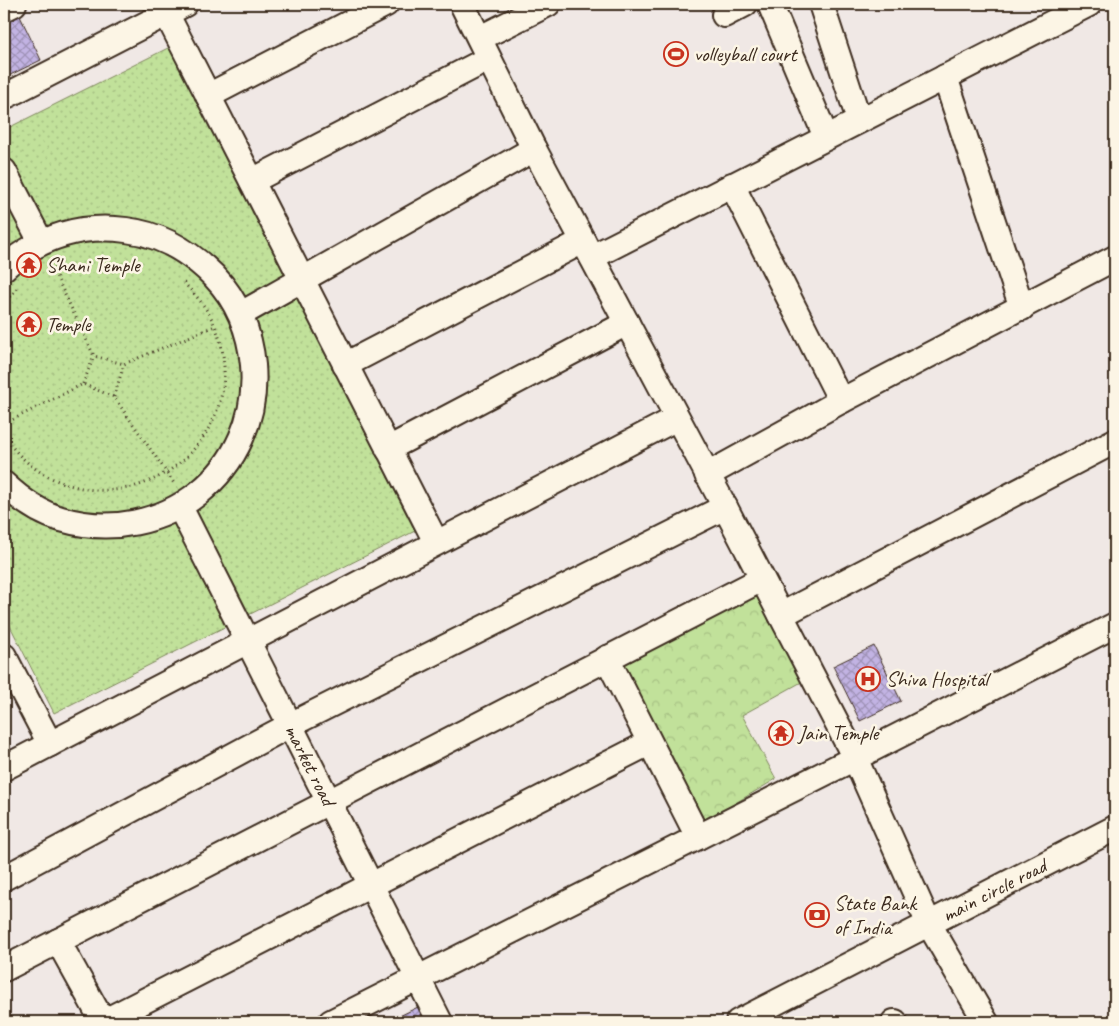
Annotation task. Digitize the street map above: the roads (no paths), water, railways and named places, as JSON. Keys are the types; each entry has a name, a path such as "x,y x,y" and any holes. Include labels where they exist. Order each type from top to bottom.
{"street":[{"path":"4,9 14,4"},
{"path":"208,96 386,4"},
{"path":"462,4 534,149 725,507 855,758 929,924 986,1022"},
{"path":"252,181 484,48 548,4"},
{"path":"724,15 745,4"},
{"path":"770,4 826,137"},
{"path":"821,4 859,120"},
{"path":"345,364 588,249 732,185 1089,4"},
{"path":"4,97 176,8 208,96 436,542"},
{"path":"945,77 1022,308"},
{"path":"241,314 534,149"},
{"path":"4,170 46,252"},
{"path":"732,185 841,401"},
{"path":"4,484 24,502 61,519 101,526 142,522 184,505 215,480 235,451 249,418 255,384 252,348 241,314 223,286 200,261 171,243 140,232 106,227 73,231 46,252 9,263 12,276"},
{"path":"707,475 841,401 1115,258"},
{"path":"388,449 627,324"},
{"path":"4,768 677,418"},
{"path":"781,615 1115,441"},
{"name":"market road","path":"184,505 248,641 440,1022"},
{"path":"4,878 290,725 725,507"},
{"path":"4,968 762,579"},
{"path":"331,1022 1115,625"},
{"path":"4,656 50,744"},
{"path":"607,658 698,837"},
{"path":"58,941 103,1022 649,743"},
{"name":"main circle road","path":"743,1021 1115,828"}],"place":[{"name":"volleyball court","path":"676,54"},
{"name":"Shani Temple","path":"29,265"},
{"name":"Temple","path":"29,324"},
{"name":"Shiva Hospital","path":"868,679"},
{"name":"Jain Temple","path":"781,733"},
{"name":"State Bank of India","path":"817,915"}]}
